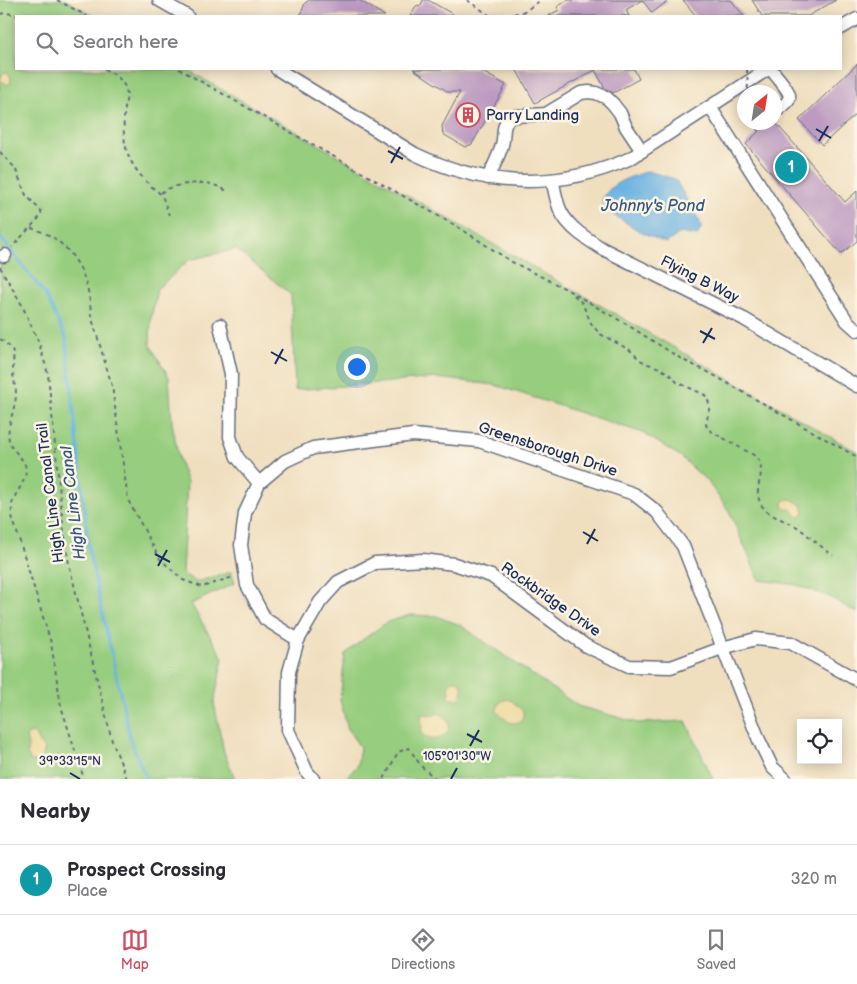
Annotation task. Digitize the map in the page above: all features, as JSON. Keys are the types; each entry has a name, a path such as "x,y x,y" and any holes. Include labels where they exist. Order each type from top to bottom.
{"street":[{"path":"159,0 185,15"},
{"path":"842,27 857,19"},
{"path":"279,70 415,154 460,172 511,181 552,180 584,175 611,167 642,151 768,70"},
{"path":"771,70 790,95 789,99 782,106"},
{"path":"488,178 500,152 503,142 503,129 509,118 546,114 581,93 596,93 607,98 620,113 626,127 642,151"},
{"path":"710,107 847,321 857,330"},
{"name":"Flying B Way","path":"552,180 561,212 586,239 744,319 857,386"},
{"path":"220,325 231,374 230,437 237,458 259,483"},
{"name":"Greensborough Drive","path":"298,640 266,618 248,585 245,573 241,546 245,513 259,483 284,461 313,448 412,435 479,441 634,494 657,512 683,546 759,740 772,767 785,779"},
{"name":"Rockbridge Drive","path":"313,779 307,772 288,730 289,672 298,640 320,602 338,582 375,563 423,560 454,564 491,576 586,646 629,666 672,668 722,648 756,639 791,643 857,680"}],"path":[{"path":"57,0 85,15"},
{"path":"467,0 489,15"},
{"path":"509,15 524,10 541,0"},
{"path":"0,14 17,15"},
{"path":"106,70 114,74 126,89 124,129 128,153 133,165 153,188 160,193 169,215"},
{"path":"182,70 458,227 512,262 571,292 684,360 857,457"},
{"path":"747,70 748,85"},
{"path":"0,152 15,168 26,195 40,211 41,216 14,245"},
{"path":"160,193 164,189 173,186 197,183 212,184 230,192"},
{"path":"31,228 49,235 72,255 79,265 86,282 91,305 91,316 112,386 128,500 160,559 183,580 202,587 245,573"},
{"name":"High Line Canal Trail","path":"3,259 39,343 48,374 62,525 69,564 112,741 128,779"},
{"path":"571,292 582,303 592,325 600,334 630,350 640,360 660,368 677,382 705,395 710,405 706,424 709,430 757,457 761,463 758,495 762,507 772,516 797,527 833,555"},
{"path":"0,339 12,349 14,354 13,373 16,394 9,439 26,467 25,478 13,501 12,516 51,643 60,706 84,779"},
{"path":"384,779 398,752 409,748 421,766 436,779"}],"green space":[{"path":"0,0 65,0 92,15 15,15 15,70 188,70 857,452 857,613 828,596 797,585 759,580 729,511 708,482 680,456 643,433 495,385 437,378 295,390 291,295 236,249 189,260 157,289 151,319 150,345 169,377 172,423 179,460 187,483 182,573 196,582 231,572 235,583 191,604 223,658 214,703 224,752 235,779 0,779"},
{"path":"410,615 436,616 460,625 578,706 638,723 686,721 713,779 345,779 357,766 360,747 348,730 340,700 345,654 387,622"}],"sand":[{"path":"5,72 8,72 11,78 8,85 0,80"},
{"path":"791,499 802,505 804,512 802,516 797,516 792,510 784,508 784,501"},
{"path":"456,680 461,683 463,688 462,694 459,699 450,699 448,697 450,691 448,686"},
{"path":"507,699 523,711 523,717 516,723 510,722 497,712 500,702"},
{"path":"439,713 446,718 449,729 441,738 428,738 421,733 421,716 423,714 434,715"},
{"path":"33,733 45,749 42,758 37,762 31,761 27,754 28,745 26,737 28,734"}],"water":[{"name":"Johnny's Pond","path":"647,171 675,179 702,226 697,236 680,233 666,243 641,232 609,212 602,201 610,189"}],"building":[{"path":"309,0 359,0 383,15 300,15 305,3"},
{"path":"423,0 428,0 454,15 411,15 416,6 421,5"},
{"path":"568,0 642,0 626,10 628,15 550,15 559,10 557,7"},
{"path":"642,0 669,0 652,13"},
{"path":"683,0 731,0 743,15 695,15"},
{"path":"752,0 836,0 810,15 761,15"},
{"path":"857,64 857,113 822,145 799,120"},
{"name":"Parry Landing","path":"415,70 479,70 506,85 472,144 465,147 443,134 442,126 460,92 448,92"},
{"path":"517,70 595,70 535,103"},
{"path":"595,70 634,70 639,79 613,93 605,88"},
{"path":"760,130 782,130 845,202 857,191 857,241 841,254 746,144"}],"waterway":[{"name":"High Line Canal","path":"0,237 45,294 66,338 89,552 131,742 147,779"}],"place":[{"name":"Parry Landing","path":"468,115"},
{"name":"Prospect Crossing","path":"791,167"}]}
